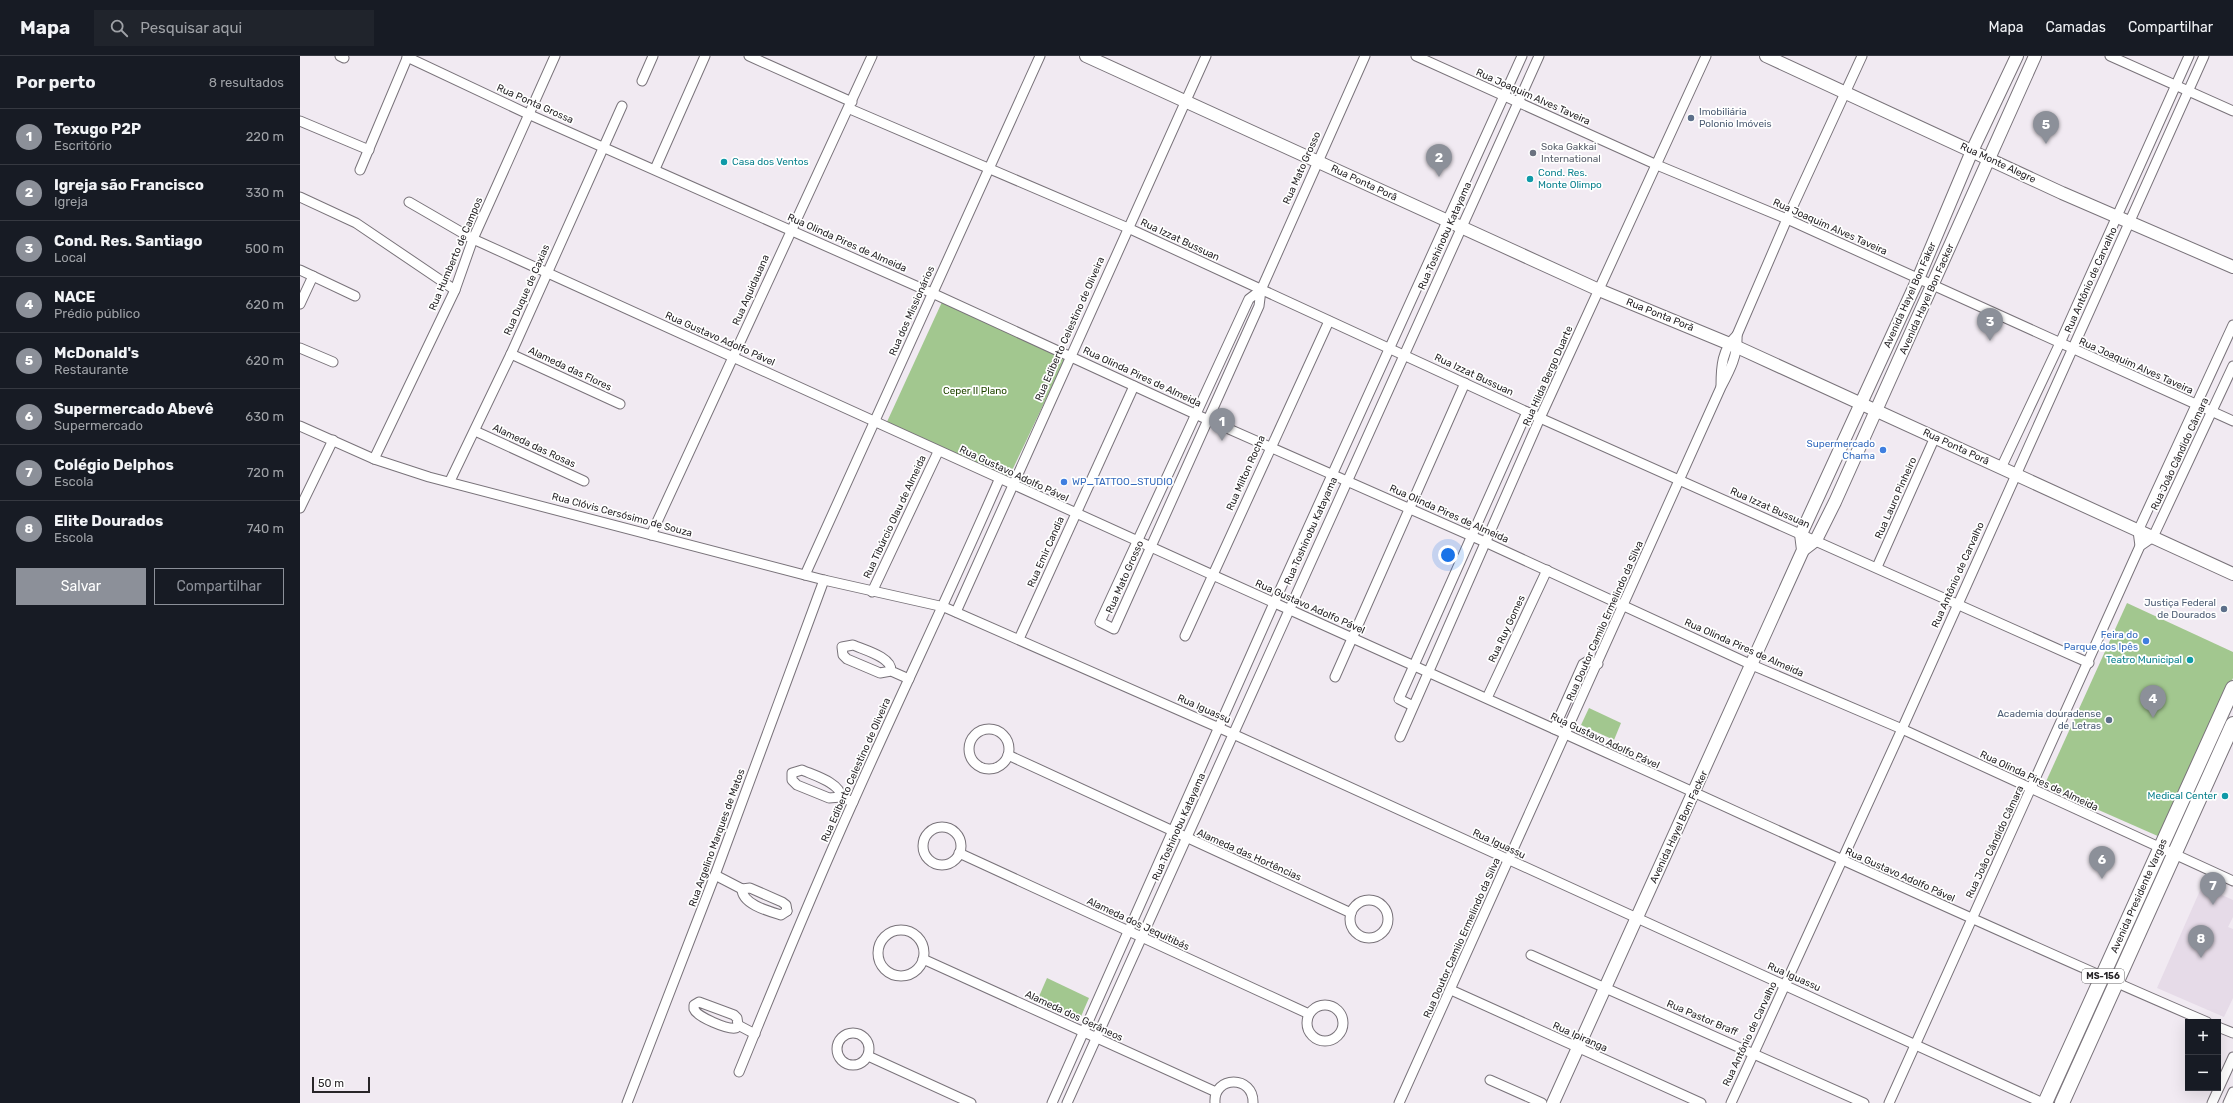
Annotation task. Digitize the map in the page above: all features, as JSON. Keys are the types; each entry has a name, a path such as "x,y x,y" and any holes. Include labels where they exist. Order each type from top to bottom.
{"main road":[{"name":"Avenida Presidente Vargas","path":"2044,1103 2233,688"},
{"name":"Avenida Presidente Vargas","path":"2062,1103 2232,727"}],"street":[{"name":"Rua Humberto de Campos","path":"374,459 454,290 473,240 555,56"},
{"path":"642,81 653,56"},
{"path":"655,169 705,56"},
{"name":"Rua Izzat Bussuan","path":"749,56 851,106 1128,228 1540,418 1877,567 2089,663"},
{"name":"Rua Aquidauana","path":"651,535 791,230 851,106 872,56"},
{"name":"Rua dos Missionários","path":"805,575 1040,56"},
{"name":"Rua Ponta Porã","path":"1086,56 1186,100 1460,228 1599,290 1734,342 1860,403 2233,574"},
{"name":"Rua Ediberto Celestino de Oliveira","path":"956,612 1206,56"},
{"name":"Rua Mato Grosso","path":"1261,290 1249,299 1100,622 1114,629 1259,306 1261,290 1317,161 1365,56"},
{"name":"Rua Joaquim Alves Taveira","path":"1416,56 1657,165 1787,219 2233,422"},
{"name":"Rua Toshinobu Katayama","path":"1052,1103 1274,603 1391,348 1522,56"},
{"name":"Rua Toshinobu Katayama","path":"1066,1103 1097,1039 1288,609 1539,56"},
{"name":"Rua Hilda Bergo Duarte","path":"1400,737 1540,418 1706,56"},
{"name":"Rua Monte Alegre","path":"1766,56 2116,217 2233,267"},
{"path":"1734,342 1787,219 1862,56"},
{"name":"Avenida Hayel Bon Faker","path":"1802,534 1860,403 1918,279 1972,151 2017,56"},
{"name":"Avenida Hayel Bon Facker","path":"1816,540 1933,285 1988,158 2035,56"},
{"path":"2110,56 2233,111"},
{"name":"Rua Antônio de Carvalho","path":"2001,468 2060,344 2116,217 2177,86 2189,56"},
{"name":"Rua Antônio de Carvalho","path":"1731,1103 1902,729 1957,603 2204,56"},
{"name":"Rua Ponta Grossa","path":"408,57 528,114 655,169"},
{"path":"360,170 408,57"},
{"name":"Rua Duque de Caxias","path":"450,482 511,354 622,106"},
{"path":"300,121 369,150"},
{"name":"Rua Olinda Pires de Almeida","path":"655,169 932,293 1208,420 1623,604 1752,665 1902,729 2031,790 2233,881"},
{"path":"300,197 356,223 454,290"},
{"name":"Rua Gustavo Adolfo Pável","path":"409,202 473,240 733,357 1074,514 1288,609 1413,667 1487,698 1842,861 2200,1019"},
{"path":"300,270 355,296"},
{"path":"300,304 313,276"},
{"name":"Rua Milton Rocha","path":"1185,636 1270,447 1329,321"},
{"path":"2152,538 2140,546 2138,531 2233,325"},
{"name":"Rua Doutor Camilo Ermelindo da Silva","path":"1399,1103 1598,664 1623,604 1681,480 1721,387 1721,366 1734,342"},
{"path":"300,348 333,362"},
{"name":"Alameda das Flores","path":"511,354 620,404"},
{"name":"Rua João Cândido Câmara","path":"2152,538 2233,366"},
{"path":"1335,677 1408,508 1465,383"},
{"name":"Rua Emir Candia","path":"1019,639 1074,514 1134,386"},
{"name":"Rua Hilda Bergo Duarte","path":"1413,706 1399,699 1527,412"},
{"name":"Rua Clóvis Cersósimo de Souza","path":"300,426 374,459 450,482 824,580 944,607"},
{"name":"Alameda das Rosas","path":"475,431 584,481"},
{"name":"Rua Lauro Pinheiro","path":"1877,567 1935,437"},
{"path":"300,508 333,440"},
{"name":"Rua Tibúrcio Olau de Almeida","path":"872,592 938,452"},
{"name":"Rua Ediberto Celestino de Oliveira","path":"739,1072 802,917 909,679 944,607 1000,480"},
{"name":"Avenida Hayel Bom Facker","path":"1553,1103 1579,1049 1803,550 1802,534"},
{"name":"Avenida Hayel Bom Facker","path":"1803,550 1816,540"},
{"name":"Rua João Cândido Câmara","path":"1889,1103 1971,919 2089,663 2140,546"},
{"name":"Rua Ruy Gomes","path":"1487,698 1547,570"},
{"name":"Rua Argelino Marques de Matos","path":"627,1103 715,875 824,580"},
{"name":"Rua Iguassu","path":"944,607 1233,734 1637,920 1915,1043 2044,1103"},
{"path":"853,645 886,661 891,665 891,671 885,674 880,673 847,659 842,654 842,647 853,645"},
{"path":"1554,729 1583,664 1588,662 1598,664"},
{"path":"1247,665 1261,672"},
{"path":"891,671 909,679"},
{"path":"2218,722 2232,727"},
{"path":"984,729 998,731 1008,742 1008,755 1001,765 989,770 983,769 973,762 970,756 970,743 973,737 984,729"},
{"name":"Alameda das Hortências","path":"1008,755 1351,913"},
{"path":"841,797 840,791 836,786 802,770 792,773 792,780 797,785 829,798 841,797 853,802"},
{"path":"934,828 947,828 953,830 960,841 959,853 952,862 946,864 934,863 926,854 924,843 925,837 934,828"},
{"name":"Alameda dos Jequitibás","path":"959,853 1309,1014"},
{"path":"715,875 742,889 750,888 782,902 786,905 787,911"},
{"path":"742,889 742,894 748,901 781,915 787,911"},
{"path":"1364,901 1376,901 1382,904 1388,915 1387,927 1378,936 1365,938 1355,931 1350,919 1351,913 1359,903 1364,901"},
{"path":"787,911 802,917"},
{"path":"899,929 907,930 919,938 923,945 923,959 914,972 906,976 894,975 884,969 879,963 878,947 886,934 899,929"},
{"name":"Rua Pastor Braff","path":"1531,955 1864,1103"},
{"name":"Alameda dos Gerâneos","path":"923,959 1083,1033 1216,1092"},
{"name":"Rua Ipiranga","path":"1451,990 1701,1103"},
{"path":"1324,1005 1336,1009 1343,1019 1342,1031 1333,1040 1322,1041 1316,1039 1308,1031 1307,1019 1309,1014 1318,1006 1324,1005"},
{"path":"738,1025 755,1034"},
{"path":"2221,1028 2233,1033"},
{"path":"868,1056 971,1103"},
{"path":"2212,1103 2233,1057"},
{"path":"1490,1080 1542,1103"},
{"path":"1215,1103 1216,1092 1224,1084 1237,1081 1248,1087 1251,1092 1252,1103"},
{"path":"2228,1103 2233,1092"}],"shaded area":[{"path":"2202,886 2233,900 2233,917 2228,927 2233,929 2233,998 2224,1017 2157,988"}],"green space":[{"name":"Ceper II Plano","path":"942,302 1065,359 1008,479 886,424"},
{"path":"2127,603 2233,652 2233,678 2160,837 2044,786"},
{"path":"1589,708 1621,723 1614,740 1581,725"},
{"path":"1047,978 1089,998 1079,1021 1037,1001"}],"place":[{"name":"Imobiliária Polonio Imóveis","path":"1691,118"},
{"name":"McDonald's","path":"2046,144"},
{"name":"Soka Gakkai International","path":"1533,153"},
{"name":"Casa dos Ventos","path":"724,162"},
{"name":"Igreja são Francisco","path":"1439,177"},
{"name":"Cond. Res. Monte Olimpo","path":"1530,179"},
{"name":"Cond. Res. Santiago","path":"1990,341"},
{"name":"Texugo P2P","path":"1222,441"},
{"name":"Supermercado Chama","path":"1883,450"},
{"name":"WP_TATTOO_STUDIO","path":"1064,482"},
{"name":"Justiça Federal de Dourados","path":"2224,609"},
{"name":"Feira do Parque dos Ipês","path":"2146,641"},
{"name":"Teatro Municipal","path":"2190,660"},
{"name":"NACE","path":"2153,718"},
{"name":"Academia douradense de Letras","path":"2109,720"},
{"name":"Medical Center","path":"2225,796"},
{"name":"Supermercado Abevê","path":"2102,879"},
{"name":"Colégio Delphos","path":"2213,905"},
{"name":"Elite Dourados","path":"2201,958"}]}
